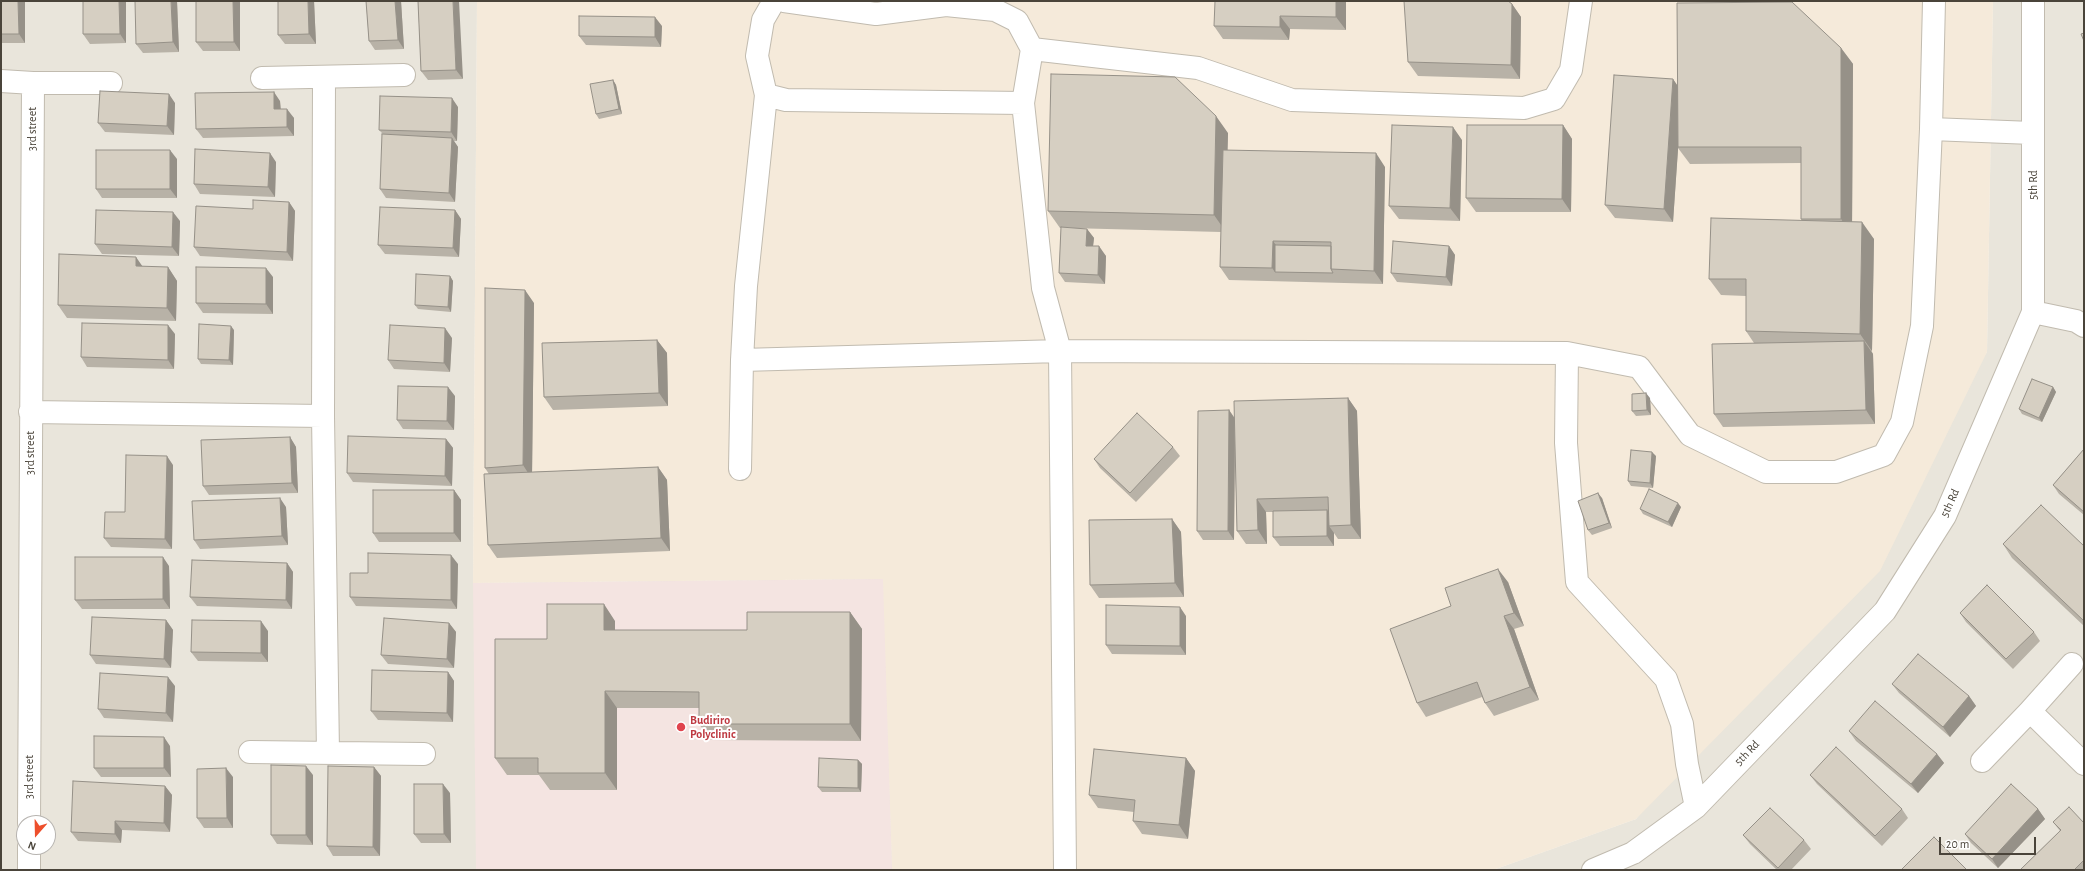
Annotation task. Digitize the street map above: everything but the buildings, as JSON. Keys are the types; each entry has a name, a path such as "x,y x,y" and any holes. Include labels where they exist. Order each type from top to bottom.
{"street":[{"path":"740,469 742,360 746,286 766,95 757,56 763,20 786,1 876,14 946,5 995,10 1017,21 1032,49 1023,103 1043,288 1060,351 1064,870"},
{"path":"1032,49 1198,68 1292,100 1524,108 1554,100 1571,70 1581,1"},
{"path":"742,360 1060,351 1567,353 1639,366 1690,435 1766,472 1836,472 1884,455 1902,422 1922,326 1931,129 1934,1"},
{"name":"5th Rd","path":"1593,870 1633,853 1696,807 1885,611 1945,516 2033,312 2033,1"},
{"path":"262,78 324,78 404,74"},
{"path":"324,78 323,416 328,753"},
{"path":"1,81 33,83 111,83"},
{"name":"3rd street","path":"29,815 30,412 33,83"},
{"path":"766,95 786,100 1023,103"},
{"path":"1931,129 2032,132"},
{"path":"2033,312 2076,321 2084,326"},
{"path":"1567,353 1566,443 1577,582 1666,679 1682,724 1687,764 1696,807"},
{"path":"30,412 323,416"},
{"path":"1982,761 2072,664"},
{"path":"2030,710 2084,764"},
{"path":"250,752 424,754"},
{"path":"29,855 29,870"}],"shaded area":[{"path":"1,1 477,1 473,583 883,579 892,870 1,870"},
{"path":"477,1 1993,1 1987,352 1880,571 1636,819 1493,870 892,870 882,579 473,583"},
{"path":"1993,1 2084,1 2084,870 1493,870 1636,819 1987,352"},
{"name":"Budiriro Polyclinic","path":"883,579 892,870 476,870 473,583"}],"place":[{"name":"Budiriro Polyclinic","path":"681,727"}]}
